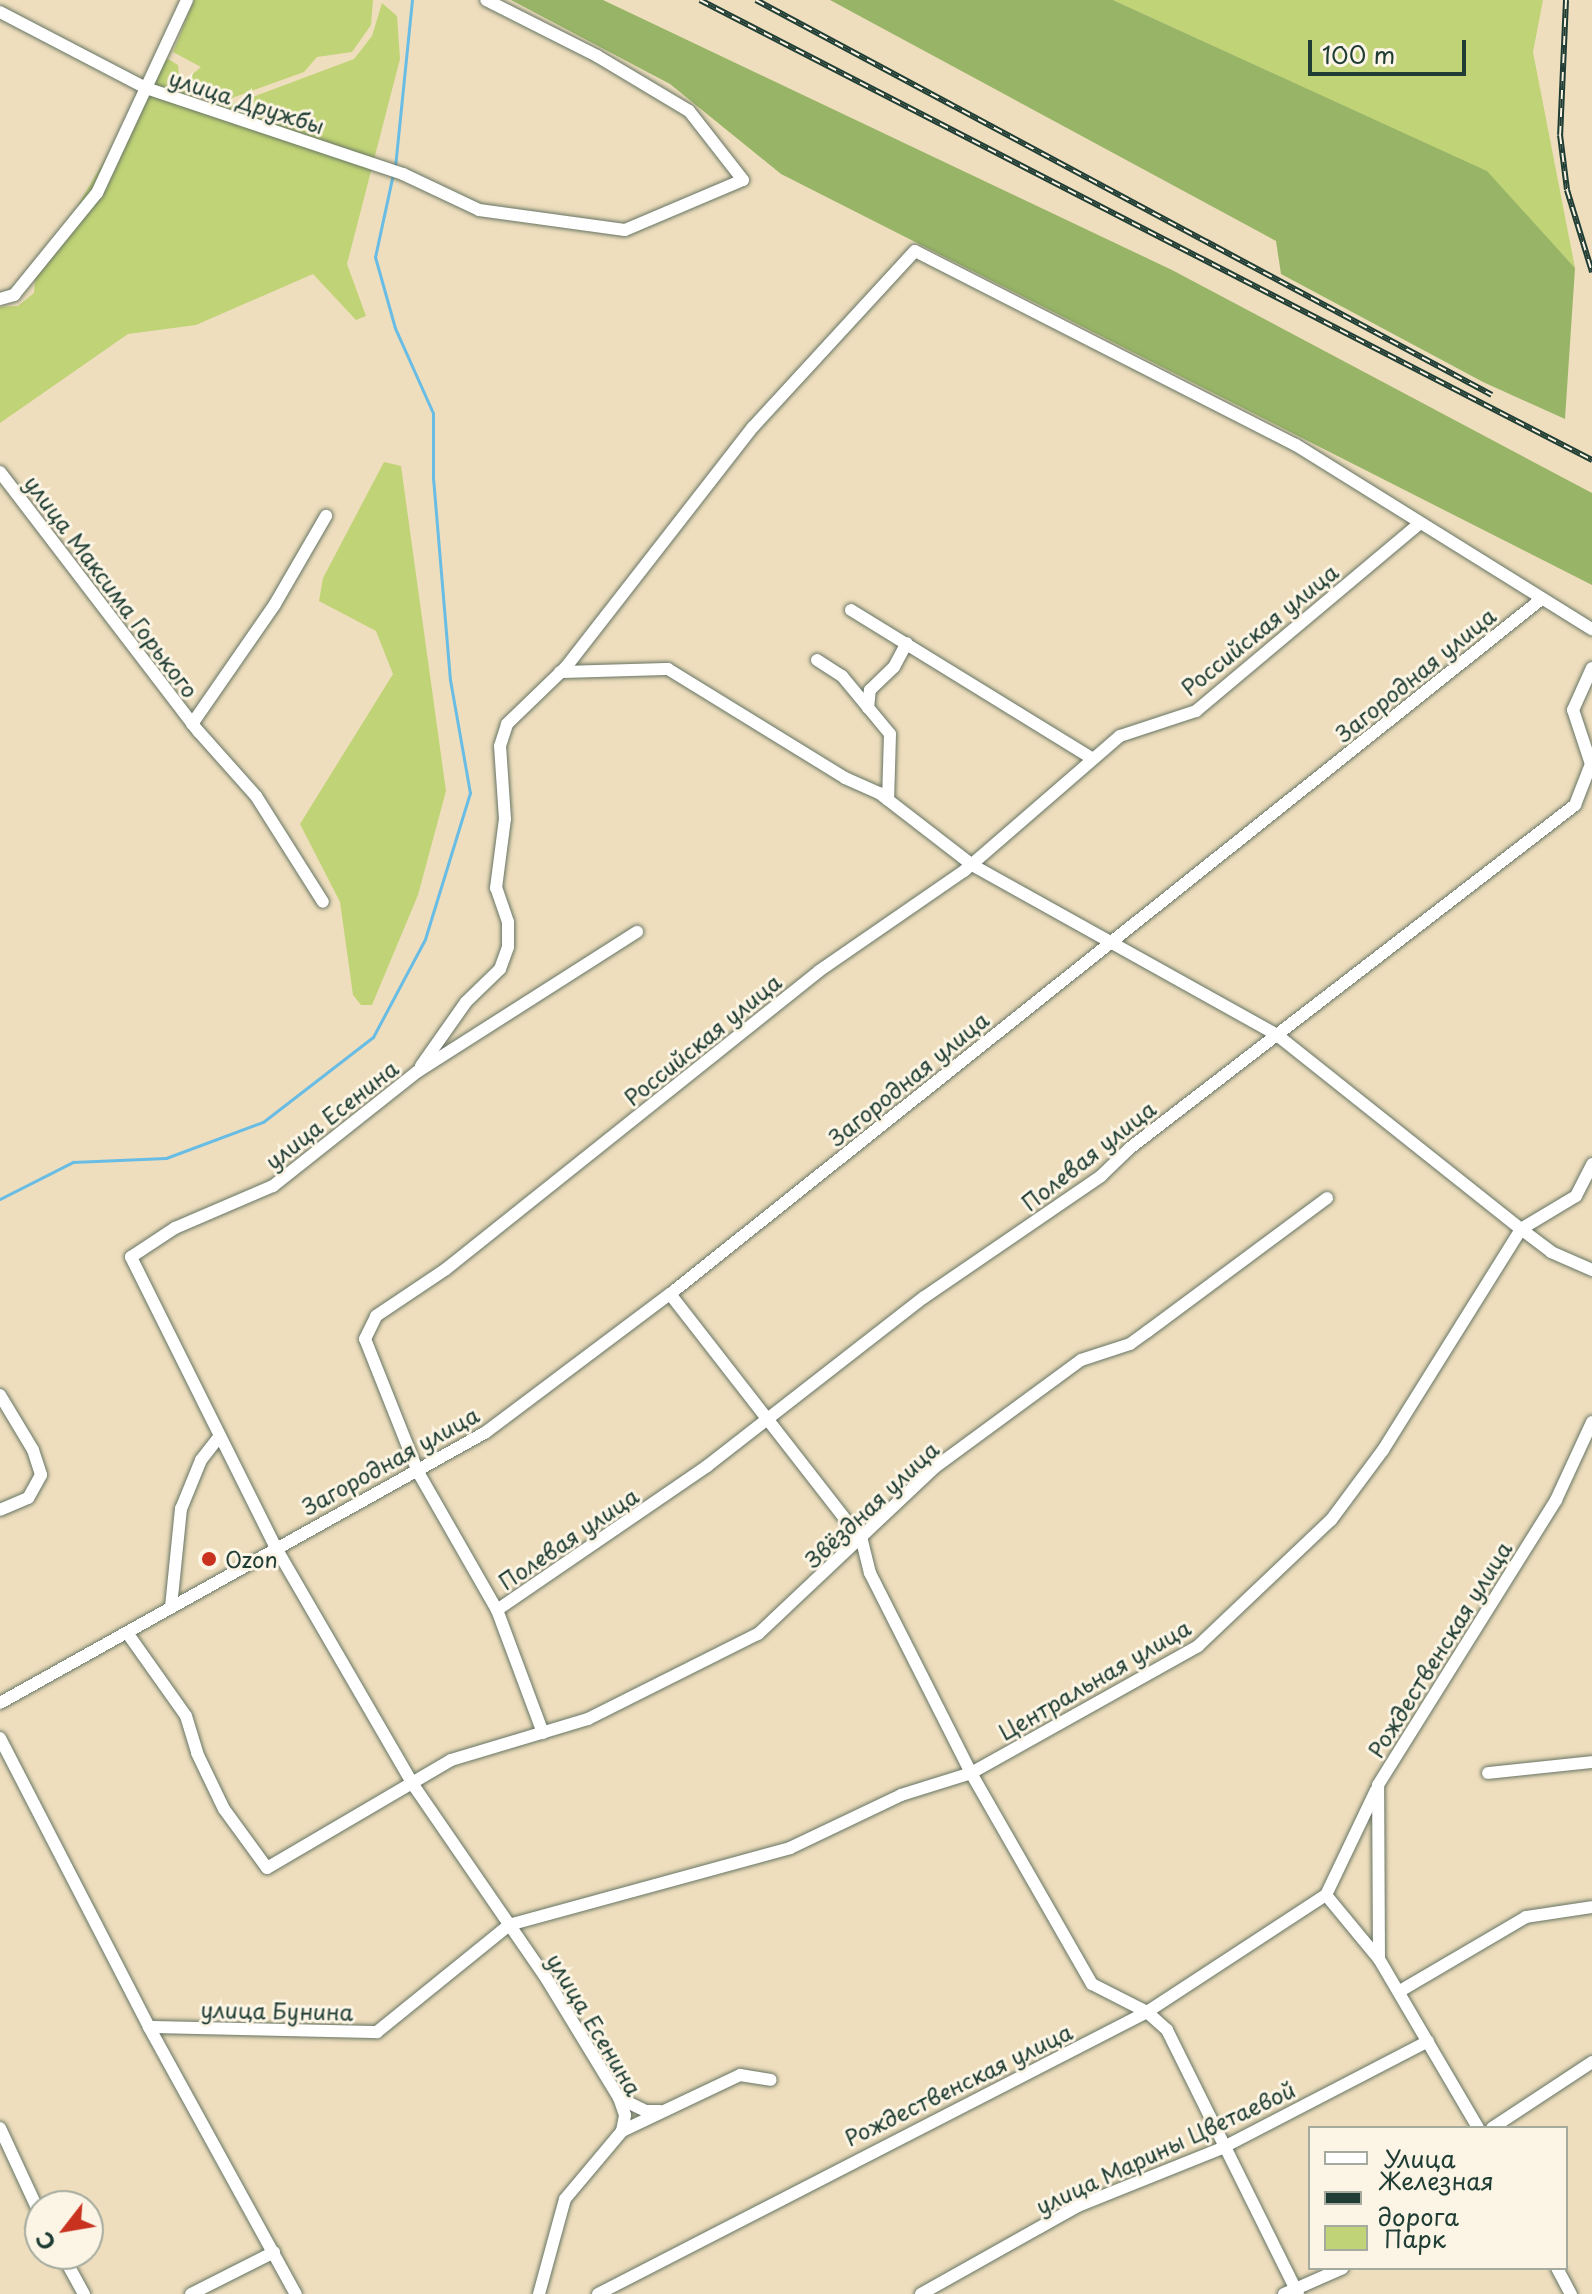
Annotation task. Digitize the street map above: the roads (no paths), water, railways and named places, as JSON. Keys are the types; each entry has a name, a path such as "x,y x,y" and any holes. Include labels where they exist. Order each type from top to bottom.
{"street":[{"name":"улица Дружбы","path":"187,0 146,88 403,174 479,210 596,230 625,230 743,180 689,111 597,56 486,0"},
{"path":"0,12 146,88 97,193 14,295 0,299"},
{"path":"417,1072 466,1002 500,969 508,922 496,888 505,819 500,746 507,724 560,672 753,427 915,251 1296,445 1539,601 1592,629"},
{"name":"улица Максима Горького","path":"0,472 192,724 256,796 323,902"},
{"name":"улица Максима Горького","path":"192,724 275,604 326,516"},
{"name":"Российская улица","path":"543,1733 497,1610 418,1472 365,1339 376,1316 446,1269 819,971 972,865 1120,736 1196,711 1419,524"},
{"name":"Загородная улица","path":"275,1546 418,1472 486,1432 670,1294 1539,601"},
{"path":"851,610 1093,759"},
{"path":"868,708 870,690 894,667 907,643"},
{"path":"817,660 842,676 890,734 888,800"},
{"path":"560,672 602,667 668,669 888,800 972,865 1277,1035 1551,1252 1592,1270"},
{"name":"Полевая улица","path":"497,1610 707,1466 923,1298 1101,1176 1130,1148 1575,805 1591,764 1573,710 1592,668"},
{"name":"улица Есенина","path":"539,2294 565,2199 622,2131 625,2115 619,2098 509,1925 414,1786 275,1546 219,1437 192,1373 131,1257 175,1228 273,1186 417,1072 637,932"},
{"name":"Центральная улица","path":"509,1925 790,1848 901,1795 971,1773 1198,1646 1331,1520 1383,1450 1521,1229 1576,1196 1592,1164"},
{"name":"Звёздная улица","path":"414,1786 451,1760 588,1719 758,1634 862,1541 911,1487 958,1450 1081,1360 1130,1344 1327,1198"},
{"path":"670,1294 764,1419 862,1541 870,1573 971,1773 1092,1984 1147,2012 1167,2030 1292,2292 1339,2270"},
{"path":"0,1395 33,1450 41,1475 28,1498 0,1510"},
{"name":"Рождественская улица","path":"1379,1959 1378,1785 1556,1500 1592,1422"},
{"path":"171,1607 181,1509 201,1460 219,1437"},
{"path":"0,1703 128,1634 275,1546"},
{"path":"128,1634 186,1716 197,1753 224,1809 267,1868 414,1786"},
{"path":"0,1738 149,2027 296,2294"},
{"path":"1488,1773 1592,1762"},
{"path":"1378,1785 1326,1895 1379,1959 1400,1991 1477,2126"},
{"name":"Рождественская улица","path":"598,2294 1147,2012 1326,1895"},
{"path":"1400,1991 1526,1917 1592,1907"},
{"name":"улица Бунина","path":"149,2027 377,2032 509,1925"},
{"name":"улица Марины Цветаевой","path":"921,2294 1078,2206 1222,2148 1428,2041"},
{"path":"1495,2126 1592,2062"},
{"path":"622,2131 740,2075 771,2080"},
{"path":"619,2098 646,2111 667,2111"},
{"path":"0,2128 29,2190"},
{"path":"191,2294 274,2252"},
{"path":"71,2270 84,2294"},
{"path":"1558,2270 1571,2294"}],"waterway":[{"path":"395,167 412,0"},
{"path":"0,1199 73,1162 166,1158 263,1122 373,1037 425,939 470,793 450,680 433,479 433,413 395,328 375,257 393,174"}],"railway":[{"path":"700,0 1592,460"},
{"path":"756,0 1492,395"},
{"path":"1566,0 1560,135 1567,190 1592,272"}],"place":[{"name":"Ozon","path":"209,1559"}]}
